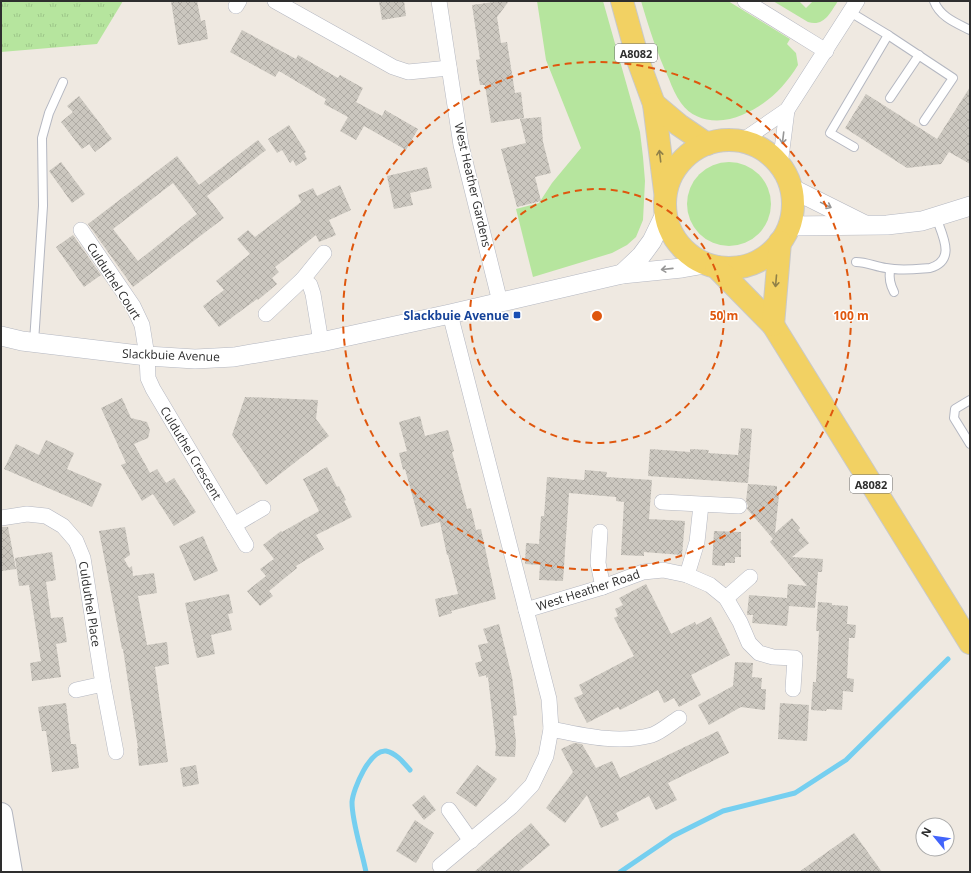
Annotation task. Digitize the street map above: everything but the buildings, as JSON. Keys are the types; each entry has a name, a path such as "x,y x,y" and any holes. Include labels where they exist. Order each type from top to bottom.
{"main road":[{"name":"A8082","path":"622,1 639,63 654,104 665,204 672,235 686,252 711,265 773,325 970,643"},
{"name":"A8082","path":"654,104 679,125 707,144"},
{"path":"665,204 670,178 679,163 692,152 707,144 724,140 742,141 763,150 780,165 791,188 793,207 784,234 773,325"},
{"path":"711,265 734,268 752,264 768,255 784,234"},
{"path":"1,814 11,872"}],"street":[{"path":"275,1 393,67 408,72 449,68"},
{"name":"West Heather Gardens","path":"439,1 461,145 500,302"},
{"path":"745,1 826,51"},
{"path":"742,141 787,110 854,6"},
{"path":"780,165 787,110"},
{"path":"791,188 866,225"},
{"path":"622,274 641,256 652,241 665,204"},
{"path":"784,234 866,225 922,221 970,206"},
{"name":"Culduthel Court","path":"81,230 133,306 142,325 147,356"},
{"path":"266,314 303,278 324,253"},
{"name":"Slackbuie Avenue","path":"1,336 34,342 147,356 195,358 234,357 321,342 622,274 711,265"},
{"path":"303,278 310,285 313,294 321,342"},
{"name":"West Heather Road","path":"440,866 511,807 532,785 546,756 551,729 549,699 450,314"},
{"name":"Culduthel Crescent","path":"147,356 148,378 153,390 246,545"},
{"path":"662,502 739,506"},
{"path":"687,575 697,542 701,505"},
{"path":"234,525 263,508"},
{"name":"Culduthel Place","path":"1,518 27,514 46,516 63,526 76,541 83,558 103,684 116,752"},
{"path":"600,532 598,563 603,587"},
{"name":"West Heather Road","path":"526,610 603,587 642,572 663,570 687,575 710,586 726,598 740,622 749,643 759,653 773,657 795,658 793,690"},
{"path":"726,598 750,578"},
{"path":"76,690 103,684"},
{"path":"551,729 594,738 622,740 654,735 679,718"},
{"path":"449,810 471,841"}],"lane":[{"path":"934,1 936,8 942,14 970,30"},
{"path":"854,6 888,35 953,78 924,121"},
{"path":"854,147 830,132 888,35"},
{"path":"890,98 919,55"},
{"path":"34,342 43,206 42,138 49,113 63,82"},
{"path":"856,262 865,262 890,269 930,268 936,266 943,260 946,250 936,216"},
{"path":"890,269 890,285 894,292"},
{"path":"970,400 955,409 954,418 970,444"}],"green space":[{"path":"1,1 123,1 97,44 1,52"},
{"path":"537,1 603,1 640,132 645,181 643,220 636,237 627,245 612,253 533,277 516,209 539,203 552,183 581,148 546,60"},
{"path":"641,1 728,1 790,39 787,44 796,53 798,65 787,81 774,95 751,111 726,120 709,120 701,118 687,110 676,94 657,50"},
{"path":"773,1 799,1 806,8 813,1 838,1 826,18 818,23 814,23 808,22"},
{"path":"729,162 745,165 752,169 764,181 768,188 771,204 768,220 764,227 752,239 745,243 729,246 713,243 706,239 694,227 690,220 687,204 690,188 694,181 706,169 713,165"}],"waterway":[{"path":"620,872 673,836 723,811 795,793 846,760 948,659"},
{"path":"366,872 352,810 355,788 368,763 380,752 390,752 400,759 410,770"}],"place":[{"name":"Slackbuie Avenue","path":"517,315"}]}
